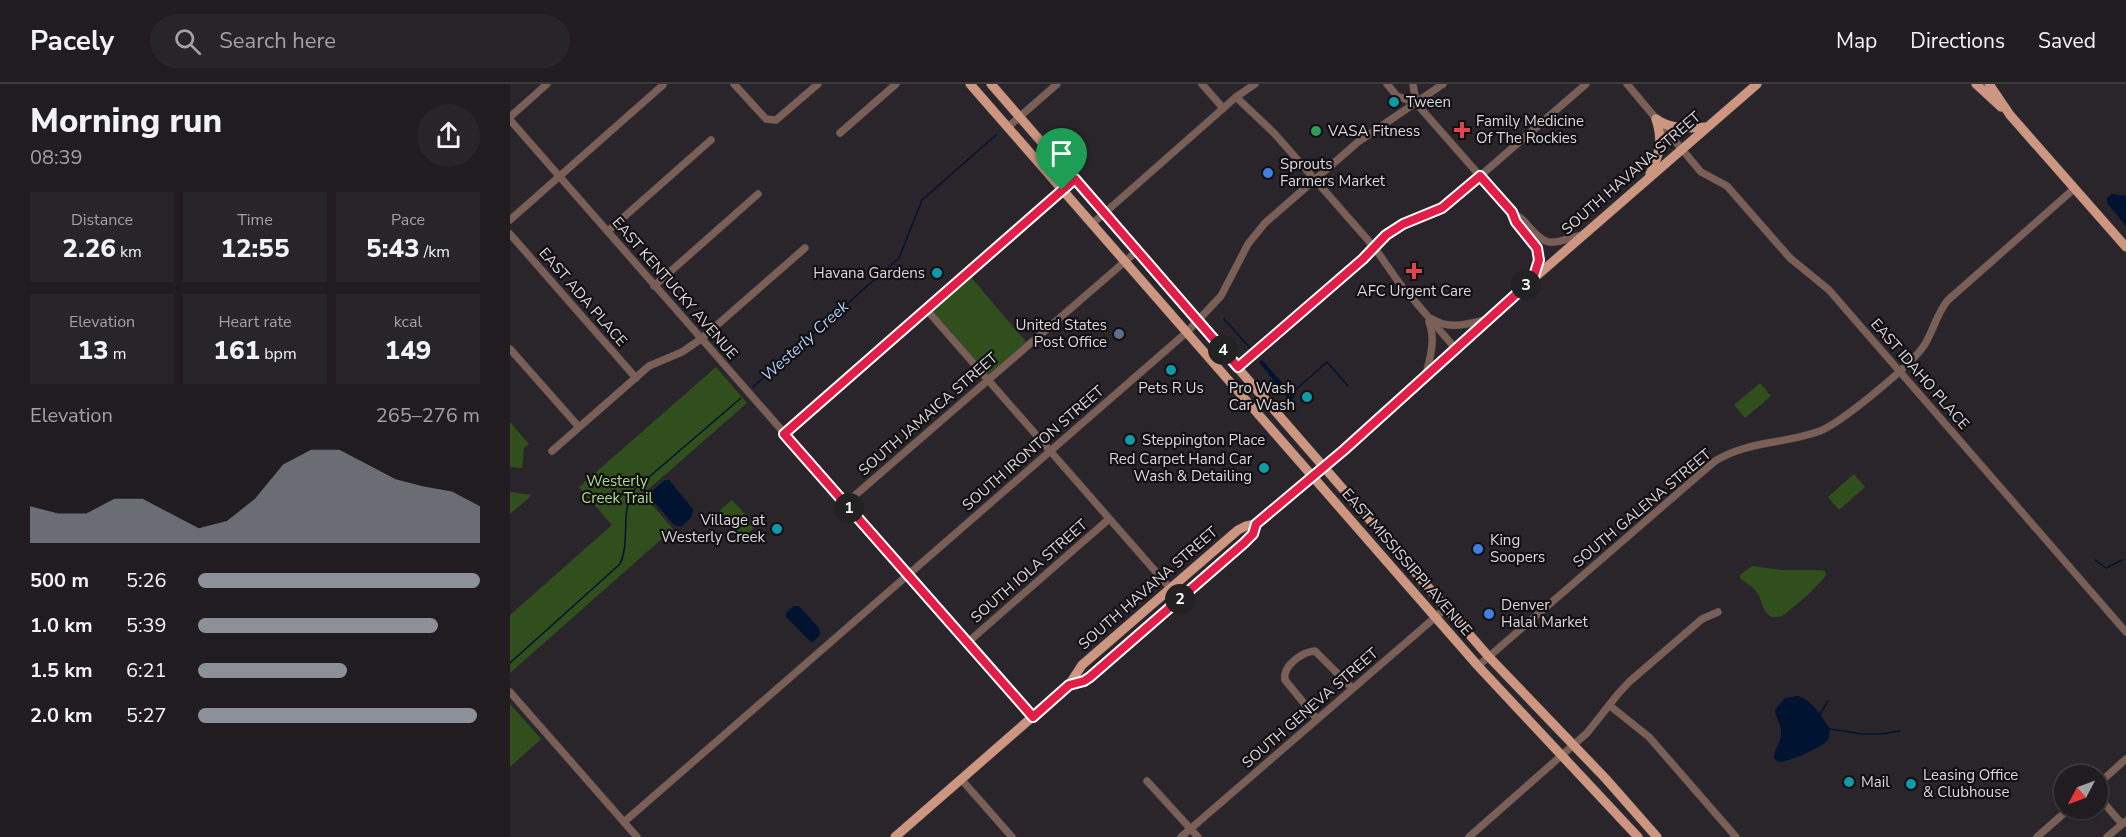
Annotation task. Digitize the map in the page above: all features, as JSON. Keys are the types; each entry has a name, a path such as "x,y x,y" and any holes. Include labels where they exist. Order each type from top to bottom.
{"main road":[{"name":"EAST MISSISSIPPI AVENUE","path":"970,84 1478,666 1638,837"},
{"name":"EAST MISSISSIPPI AVENUE","path":"991,84 1489,657 1658,837"},
{"name":"SOUTH HAVANA STREET","path":"895,837 1069,685 1080,667 1191,569 1238,530 1256,524 1313,477 1486,320 1757,84"},
{"path":"1976,84 2010,115 2126,247"},
{"path":"1989,84 2010,115"},
{"path":"1656,119 1676,128 1707,128"},
{"path":"1648,179 1662,142 1656,119"},
{"name":"SOUTH HAVANA STREET","path":"1069,685 1087,679 1115,656 1251,537 1256,524"},
{"path":"1186,594 1186,583 1191,569"},
{"path":"1168,610 1170,588"},
{"path":"1115,656 1118,633"}],"street":[{"path":"510,118 547,84"},
{"path":"735,84 766,119 772,121 818,84"},
{"path":"840,133 896,84"},
{"path":"1008,127 1058,84"},
{"path":"1202,84 1223,108"},
{"path":"1092,224 1223,108 1255,84"},
{"path":"1387,84 1397,96 1416,103 1512,212 1520,217 1538,238 1544,242 1555,243 1583,235"},
{"path":"1413,84 1416,91 1416,103"},
{"name":"SOUTH IRONTON STREET","path":"624,822 1187,332 1223,293 1256,232 1366,135 1443,84"},
{"path":"1238,367 1399,225 1434,212 1449,203 1586,84"},
{"name":"EAST IDAHO PLACE","path":"1627,84 1704,175 1727,186 1790,258 1825,286 2126,632"},
{"path":"510,220 663,85"},
{"path":"1236,97 1269,127 1374,247 1397,281 1455,348"},
{"name":"EAST KENTUCKY AVENUE","path":"510,118 654,286 1033,717"},
{"path":"608,231 711,140"},
{"path":"784,434 1075,179"},
{"name":"SOUTH GALENA STREET","path":"1478,666 1715,461 1746,447 1803,436 1824,429 1848,414 1924,345 1940,310 1948,300 2075,189"},
{"path":"654,286 758,194"},
{"path":"1512,212 1516,222 1539,251 1539,263 1533,279"},
{"name":"EAST ADA PLACE","path":"510,234 636,378"},
{"path":"552,451 649,366 682,352 701,339 805,248"},
{"name":"SOUTH JAMAICA STREET","path":"845,504 1137,251"},
{"path":"926,309 1170,588"},
{"path":"1425,315 1447,326 1486,320"},
{"path":"1425,315 1433,337 1426,375"},
{"path":"510,349 579,428"},
{"name":"SOUTH IOLA STREET","path":"967,643 1109,519"},
{"name":"SOUTH GENEVA STREET","path":"1181,837 1446,608"},
{"path":"1469,837 1574,746 1625,686 1692,627 1705,617 1718,612"},
{"path":"1317,719 1285,680 1285,671 1297,659 1305,653 1315,651 1352,688"},
{"path":"510,693 637,837"},
{"path":"1609,705 1648,737 1736,837"},
{"path":"2108,775 2126,759"},
{"path":"962,779 1012,837"},
{"path":"1147,782 1198,837"},
{"path":"2107,837 2124,822 2108,806"},
{"path":"2037,837 2057,819"}],"green space":[{"path":"970,276 1027,343 988,376 930,311"},
{"name":"Westerly Creek Trail","path":"716,367 747,403 643,494 673,529 510,673 510,615 612,525 579,487"},
{"path":"1760,383 1771,396 1745,418 1734,405"},
{"path":"510,422 529,444 524,448 522,468 510,467"},
{"path":"1854,474 1865,487 1839,510 1828,497"},
{"path":"510,492 532,495 510,514"},
{"path":"732,500 756,526 741,539 720,513 720,510"},
{"path":"1752,566 1781,570 1820,570 1825,571 1826,575 1786,613 1772,617 1764,609 1756,591 1740,578 1740,575"},
{"path":"510,704 541,739 510,767"}],"water":[{"path":"2112,194 2126,196 2126,226 2107,203 2107,198"},
{"path":"1262,360 1295,397 1290,401 1259,362"},
{"path":"665,480 669,480 693,509 691,518 681,527 674,525 650,497 652,491"},
{"path":"794,606 799,606 819,628 820,635 814,641 811,642 786,617 786,613"},
{"path":"1798,696 1813,705 1824,720 1830,729 1828,740 1804,754 1778,762 1774,755 1781,731 1775,710 1785,698"}],"waterway":[{"name":"Westerly Creek","path":"753,387 899,258 922,200 996,135"},
{"path":"1224,319 1250,348"},
{"path":"1292,393 1327,362 1348,386"},
{"name":"Westerly Creek","path":"510,663 620,564 625,546 627,506 635,489 741,398"},
{"path":"2095,560 2106,568 2122,560"},
{"path":"1820,714 1828,701"},
{"path":"1830,729 1863,734 1900,731"}],"place":[{"name":"Tween","path":"1394,102"},
{"name":"Family Medicine Of The Rockies","path":"1462,130"},
{"name":"VASA Fitness","path":"1316,131"},
{"name":"Sprouts Farmers Market","path":"1268,173"},
{"name":"AFC Urgent Care","path":"1414,271"},
{"name":"Havana Gardens","path":"937,273"},
{"name":"United States Post Office","path":"1119,334"},
{"name":"Pets R Us","path":"1171,370"},
{"name":"Pro Wash Car Wash","path":"1307,397"},
{"name":"Steppington Place","path":"1130,440"},
{"name":"Red Carpet Hand Car Wash & Detailing","path":"1264,468"},
{"name":"Village at Westerly Creek","path":"777,529"},
{"name":"King Soopers","path":"1478,549"},
{"name":"Denver Halal Market","path":"1489,614"},
{"name":"Mail","path":"1849,782"},
{"name":"Leasing Office & Clubhouse","path":"1911,784"}],"route":[{"path":"1480,176 1512,212 1516,222 1536,245 1540,254 1533,279 1344,450 1256,524 1253,534 1244,543 1093,674 1084,681 1069,685 1033,717 784,434 1062,190 1075,179 1238,367 1368,255 1392,230 1442,208 1480,176"}]}
